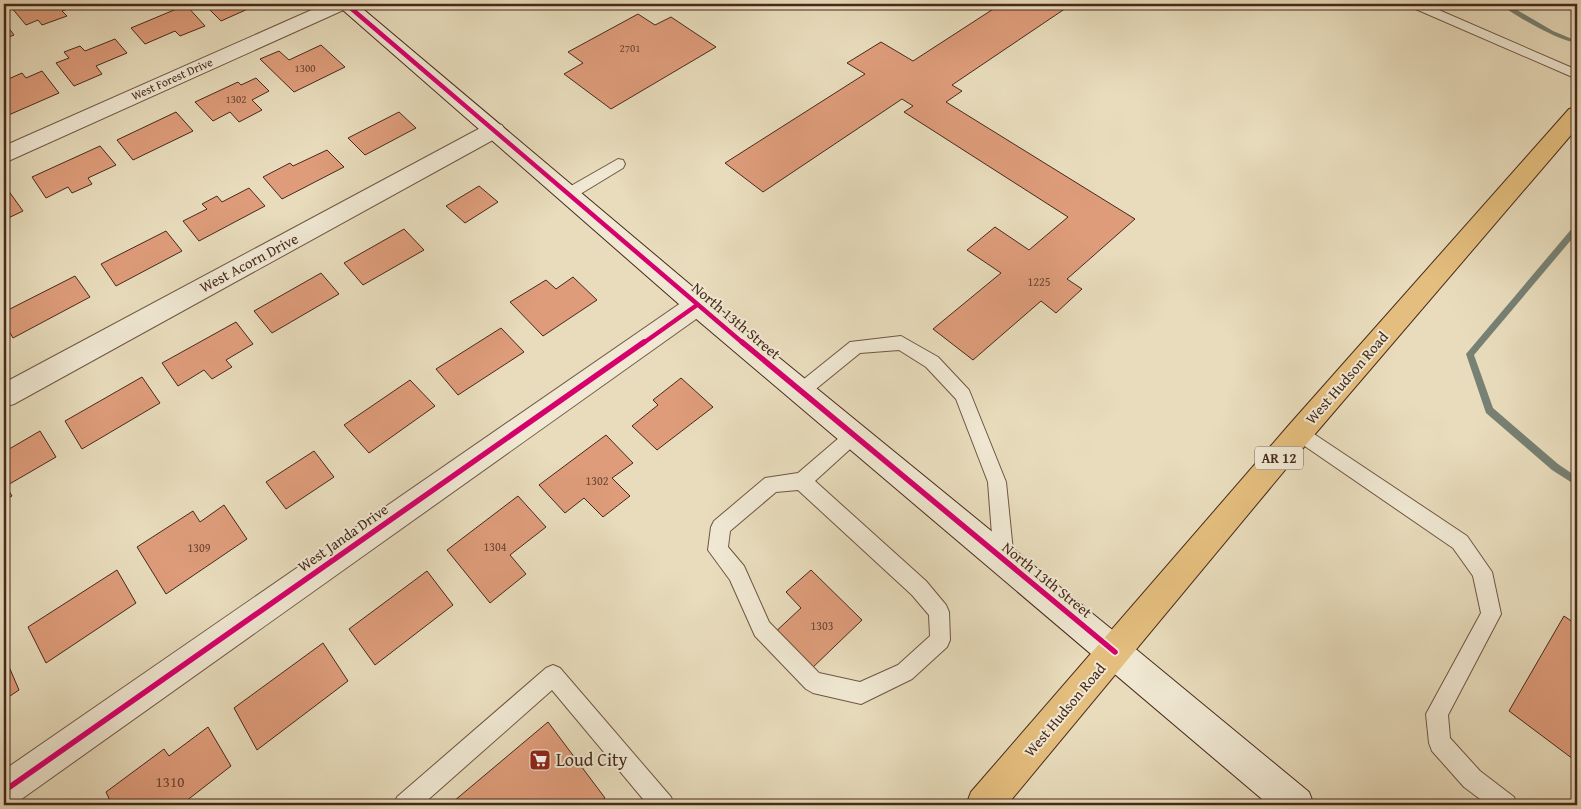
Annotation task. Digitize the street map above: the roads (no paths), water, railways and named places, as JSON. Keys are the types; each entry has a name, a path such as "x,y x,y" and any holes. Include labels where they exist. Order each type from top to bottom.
{"highway":[{"name":"West Hudson Road","path":"984,805 1299,433 1577,114"}],"street":[{"name":"West Forest Drive","path":"4,155 341,4"},
{"name":"North 13th Street","path":"346,4 567,195 800,392 1115,652 1296,805"},
{"name":"West Acorn Drive","path":"4,396 494,130"},
{"name":"West Janda Drive","path":"4,791 697,305"}],"lane":[{"path":"1415,4 1577,75"},
{"path":"567,195 618,164"},
{"path":"800,392 856,347 901,343 932,362 963,395 997,482 1004,561"},
{"path":"1299,433 1460,542 1482,572 1491,614 1437,714 1439,736 1440,744 1472,779 1506,805"},
{"path":"802,481 919,588 939,612 940,640 905,672 861,693 813,682 762,630 737,573 718,550 721,527 734,516 772,484 802,481 853,436"},
{"path":"405,805 553,675 663,805"}],"waterway":[{"path":"1503,4 1551,32 1574,41"},
{"path":"1577,228 1470,354 1489,410 1555,467 1577,482"}],"place":[{"name":"Loud City","path":"540,760"}]}
